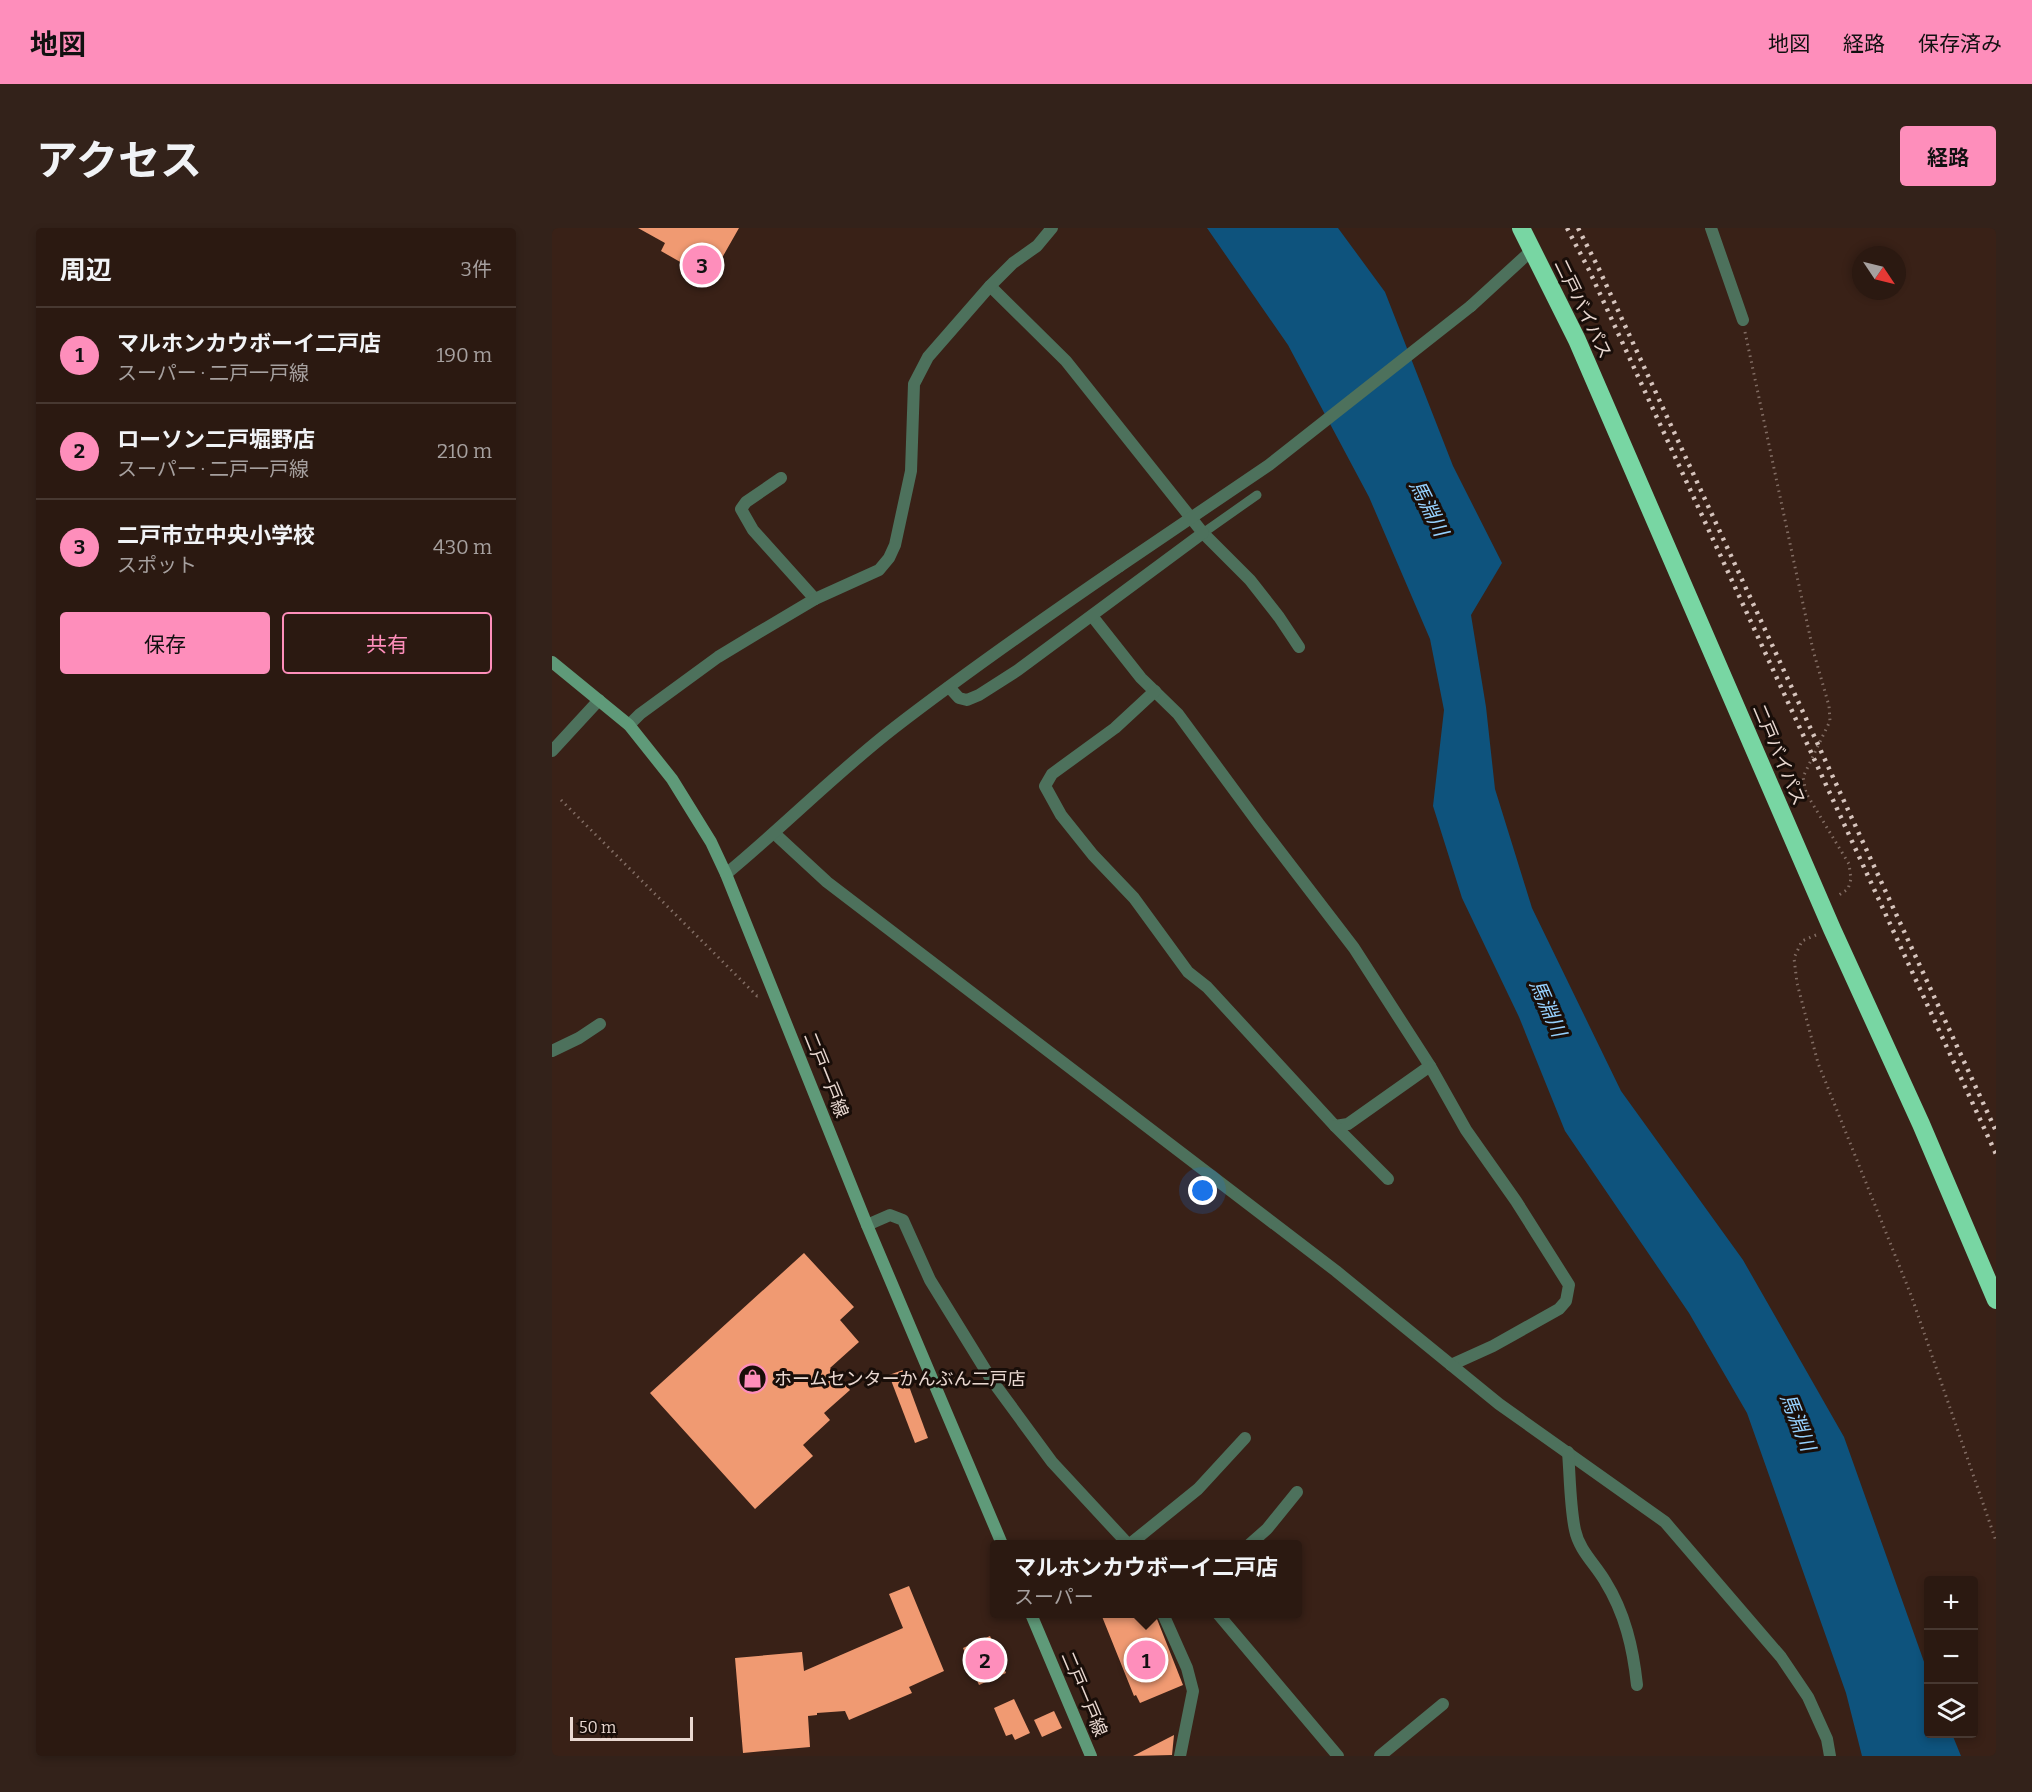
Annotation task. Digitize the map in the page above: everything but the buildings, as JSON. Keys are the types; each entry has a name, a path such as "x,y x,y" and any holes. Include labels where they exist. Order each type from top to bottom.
{"highway":[{"name":"二戸バイパス","path":"1521,228 1582,351 1832,929 1921,1124 1996,1300"}],"main road":[{"name":"二戸一戸線","path":"552,662 629,725 672,779 711,842 726,874 867,1225 1000,1540"},
{"name":"二戸一戸線","path":"1033,1618 1091,1756"}],"street":[{"path":"629,725 640,714 718,657 815,599 879,570 889,558 895,545 911,471 914,384 928,357 990,286 1013,263 1037,246 1053,228"},
{"path":"1711,228 1743,320"},
{"path":"726,874 775,834 893,729 990,655 1269,465 1471,306 1531,251"},
{"path":"990,286 1066,361 1203,533 1250,580 1299,647"},
{"path":"781,478 746,502 741,509 753,530 815,599"},
{"path":"949,687 958,698 967,700 979,695 1018,670 1203,533"},
{"path":"1092,616 1141,678 1178,714 1354,948 1430,1066 1466,1130 1516,1201 1569,1285 1566,1302 1559,1309 1493,1346 1451,1365"},
{"path":"1155,691 1115,728 1052,774 1045,786 1061,815 1092,855 1134,898 1188,972 1207,987 1335,1126 1388,1179"},
{"path":"552,751 599,700"},
{"path":"775,834 846,897 1318,1257 1499,1404 1665,1522 1781,1657 1808,1697 1827,1739 1830,1756"},
{"path":"552,1051 579,1038 600,1024"},
{"path":"1335,1126 1348,1124 1430,1066"},
{"path":"867,1225 890,1215 903,1220 930,1280 991,1379 1052,1462 1124,1540"},
{"path":"1135,1540 1198,1489 1245,1438"},
{"path":"1568,1452 1575,1530 1584,1551 1620,1607 1634,1655 1637,1685"},
{"path":"1255,1540 1297,1492"},
{"path":"1165,1618 1187,1668 1193,1691 1180,1756"},
{"path":"1221,1618 1338,1756"},
{"path":"1380,1756 1443,1704"}],"lane":[{"path":"1203,533 1257,495"}],"path":[{"path":"1743,320 1797,578 1829,706 1830,721 1803,777 1806,793 1849,864 1851,879 1848,889 1822,906"},
{"path":"561,800 757,996 772,989"},
{"path":"1832,929 1802,941 1794,958 1797,983 1818,1063 1911,1295 1996,1541"}],"water":[{"name":"馬淵川","path":"1207,228 1338,228 1385,292 1453,466 1502,563 1471,615 1486,707 1495,789 1532,908 1621,1091 1743,1260 1844,1437 1924,1662 1924,1738 1954,1738 1961,1756 1862,1756 1846,1693 1747,1413 1689,1313 1565,1131 1519,1017 1462,898 1433,806 1444,710 1430,639 1369,497 1288,345"}],"railway":[{"path":"1567,228 1589,270 1996,1154"},
{"path":"1578,228 1996,1131"}],"place":[{"name":"二戸市立中央小学校","path":"702,265"},
{"name":"ホームセンターかんぶん二戸店","path":"753,1379"},
{"name":"ローソン二戸堀野店","path":"985,1660"},
{"name":"マルホンカウボーイ二戸店","path":"1146,1660"}]}
